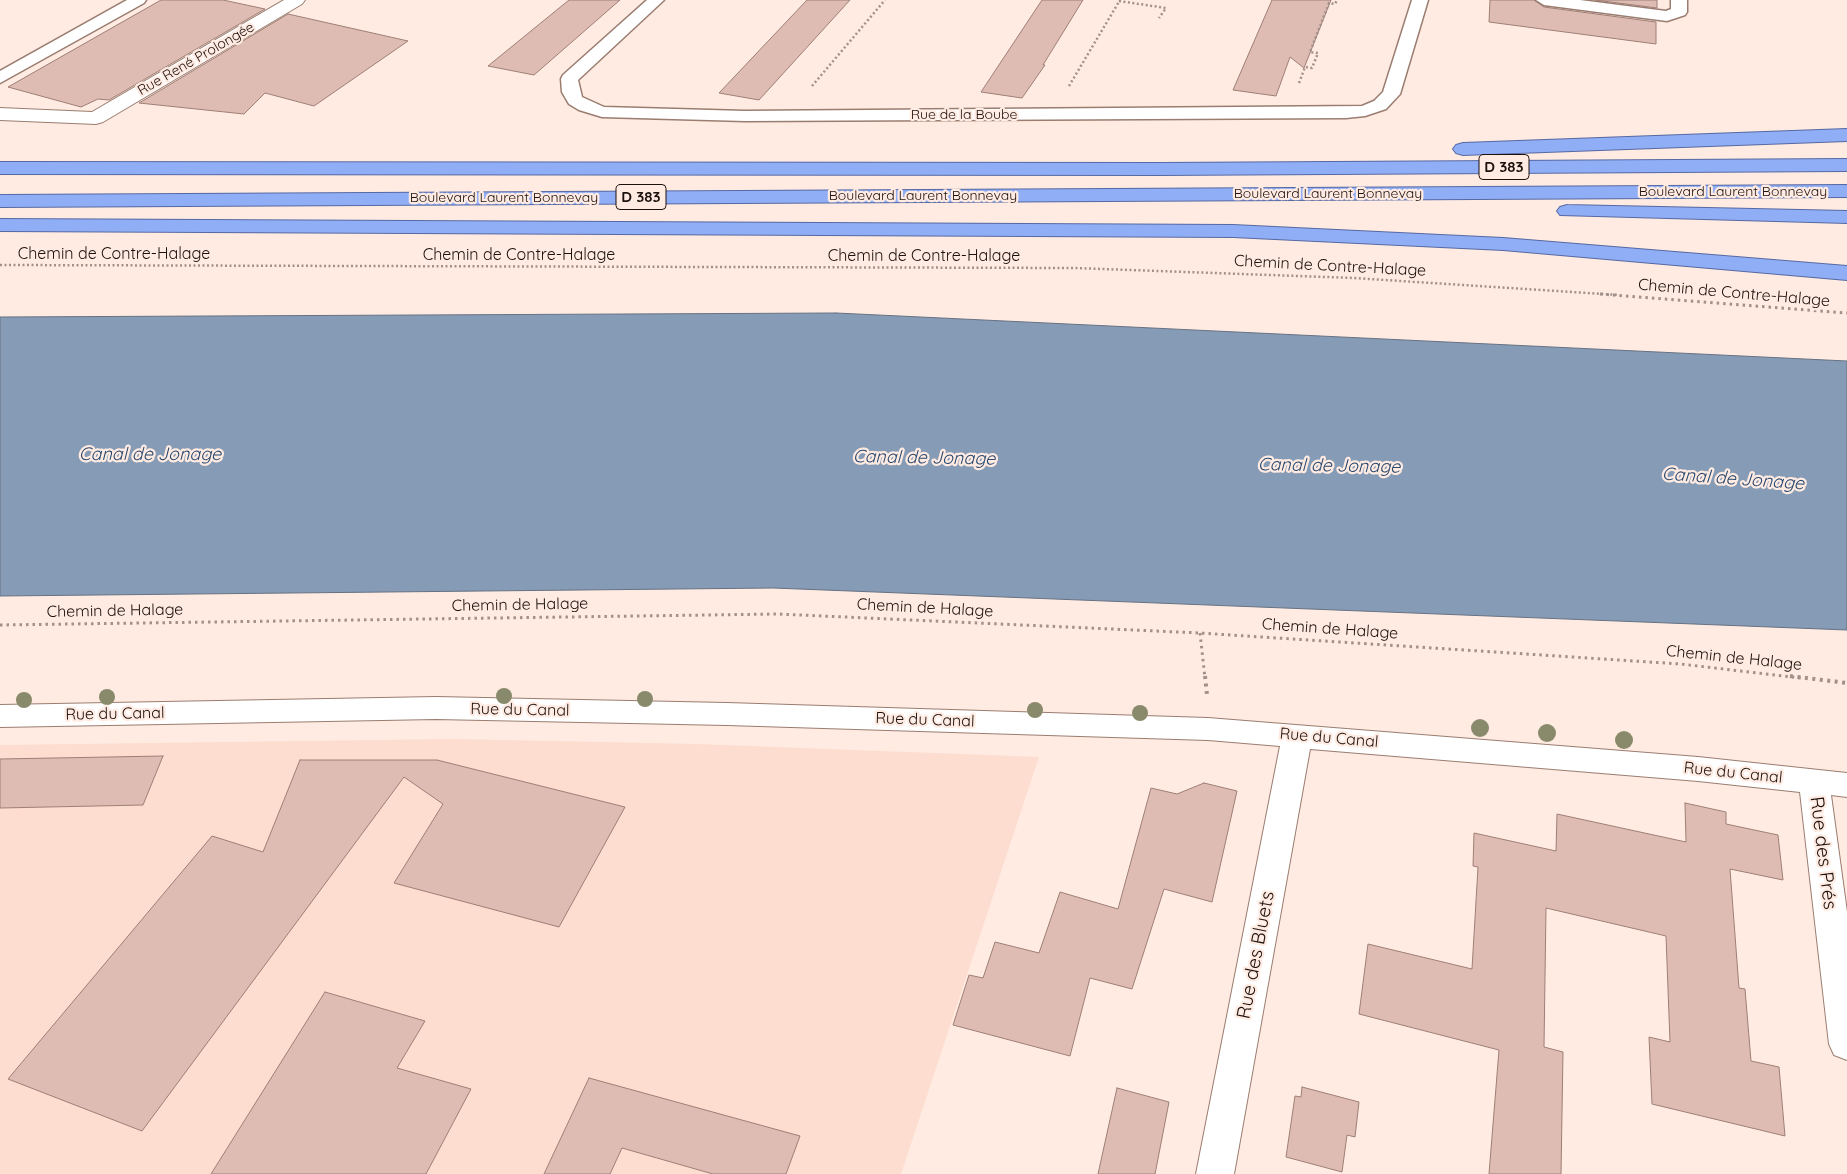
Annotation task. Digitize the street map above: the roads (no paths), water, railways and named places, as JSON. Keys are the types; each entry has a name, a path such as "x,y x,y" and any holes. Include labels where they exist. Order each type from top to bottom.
{"highway":[{"path":"1160,169 1235,153 1406,151 1847,135"},
{"name":"Boulevard Laurent Bonnevay","path":"0,168 240,166 1160,169 1847,165"},
{"name":"Boulevard Laurent Bonnevay","path":"0,202 1847,191"},
{"path":"1281,194 1389,209 1847,217"},
{"path":"0,226 1233,231 1503,244 1847,273"}],"street":[{"name":"Rue René Prolongée","path":"0,114 96,118 296,0"},
{"name":"Rue du Canal","path":"0,716 436,708 727,714 1208,729 1698,769 1847,785"},
{"name":"Rue des Bluets","path":"1215,1174 1298,735"},
{"name":"Rue des Prés","path":"1814,782 1847,1044"}],"lane":[{"name":"Rue de la Boube","path":"656,0 569,79 570,92 575,100 602,112 725,116 1346,113 1365,111 1380,104 1391,94 1420,0"},
{"path":"1544,0 1667,16 1679,12 1679,0"},
{"path":"108,2 132,3"},
{"path":"0,78 132,3"}],"water":[{"name":"Canal de Jonage","path":"836,313 1847,361 1847,630 773,588 0,596 0,317"}]}
